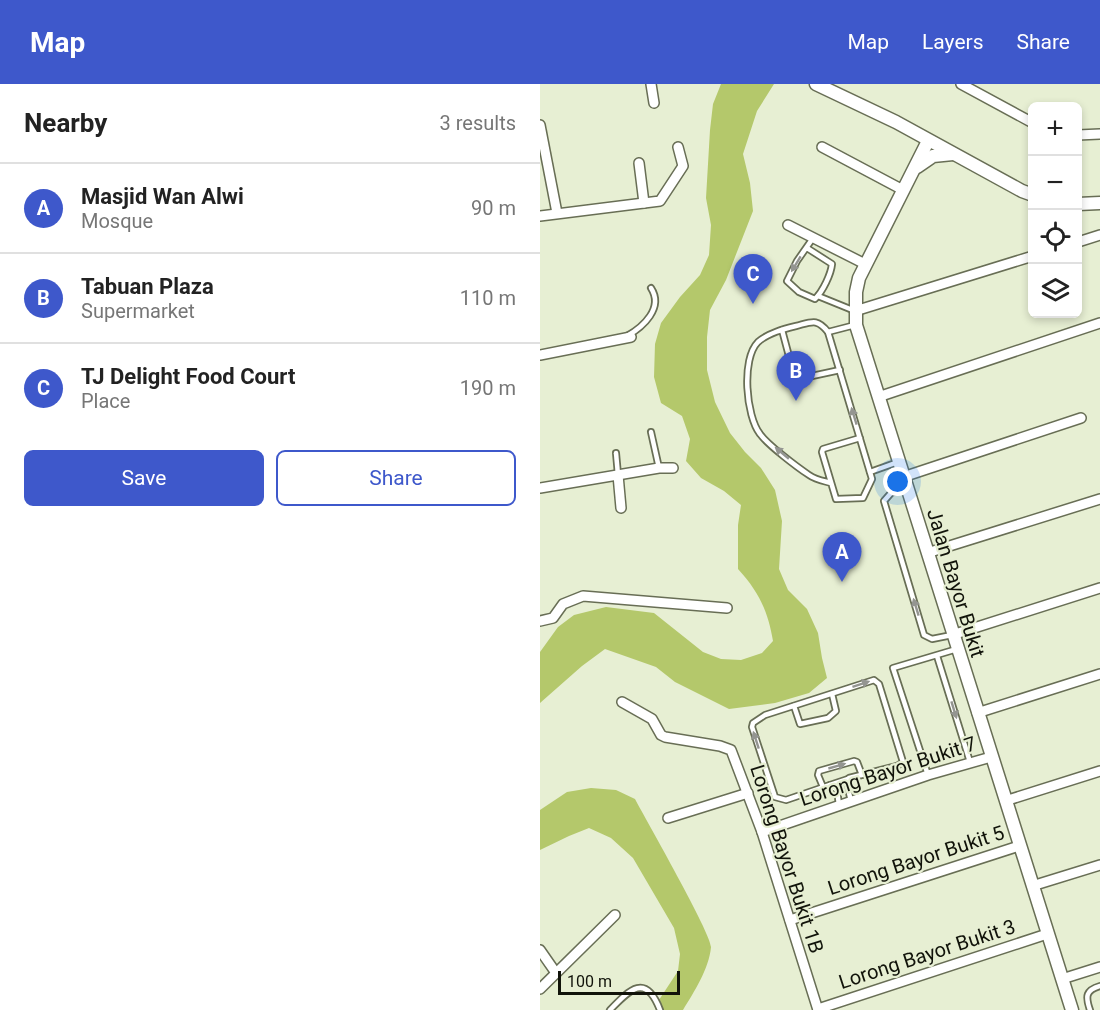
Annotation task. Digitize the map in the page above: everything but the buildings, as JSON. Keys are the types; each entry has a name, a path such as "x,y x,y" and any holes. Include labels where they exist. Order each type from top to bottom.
{"street":[{"path":"651,84 654,103"},
{"path":"816,84 899,123 928,141 1028,193"},
{"path":"961,84 1028,121"},
{"path":"899,123 905,120 914,124 955,147 957,155"},
{"path":"899,123 916,142 919,153 915,168"},
{"path":"540,125 557,213"},
{"path":"1082,135 1100,134"},
{"name":"Jalan Bayor Bukit","path":"928,141 866,264 856,292 856,325 1072,1010"},
{"path":"540,216 660,201 683,166 678,147"},
{"path":"822,147 903,190"},
{"path":"915,168 933,156 957,155"},
{"path":"639,163 644,203"},
{"path":"1082,204 1100,203"},
{"path":"788,225 866,264"},
{"path":"1082,240 1100,235"},
{"path":"855,310 1028,257"},
{"path":"878,397 1100,323"},
{"path":"540,355 627,337"},
{"path":"904,482 1081,418"},
{"path":"540,488 659,468 673,468"},
{"path":"618,475 621,508"},
{"path":"927,554 1100,499"},
{"path":"952,635 1100,588"},
{"path":"540,621 553,618 562,604 583,596 727,608"},
{"path":"977,713 1100,675"},
{"name":"Lorong Bayor Bukit 1B","path":"622,702 652,719 665,737 731,750 762,832 818,1009"},
{"name":"Lorong Bayor Bukit 7","path":"762,832 928,775 991,757"},
{"path":"1005,801 1100,771"},
{"path":"668,818 748,793"},
{"name":"Lorong Bayor Bukit 5","path":"790,920 1019,846"},
{"path":"1032,886 1100,865"},
{"path":"540,989 615,915"},
{"name":"Lorong Bayor Bukit 3","path":"818,1009 1047,934"},
{"path":"540,950 556,973"},
{"path":"1062,979 1100,967"}],"lane":[{"path":"807,248 832,264 819,296 815,299 799,292 787,281 813,238"},
{"path":"627,337 647,322 651,316 654,293 651,288"},
{"path":"819,296 855,310"},
{"path":"831,483 810,476 760,435 749,408 749,373 753,349 760,340 782,330 815,321 822,324 828,332 840,370 860,438 870,472 872,479 863,498 836,499 823,449 860,438"},
{"path":"828,332 856,325"},
{"path":"782,330 794,375 798,379 840,370"},
{"path":"651,432 659,468"},
{"path":"616,453 618,475"},
{"path":"870,472 898,462"},
{"path":"904,482 884,501 924,635 932,639 952,635"},
{"path":"928,775 893,668 957,649"},
{"path":"937,656 971,764"},
{"path":"874,680 879,684 903,762 897,766 849,778 786,800 776,797 752,727 753,723 765,715 794,706 874,680"},
{"path":"794,706 800,724 828,718 836,711 832,694"},
{"path":"823,787 818,775 819,771 854,761 857,762 862,775"},
{"path":"849,778 846,781 851,801"},
{"path":"830,784 837,790 839,805"},
{"path":"1089,1010 1086,994 1092,988 1100,986"},
{"path":"610,1010 631,989 639,987 652,993 660,1010"}],"shaded area":[{"path":"721,84 774,84 757,111 743,154 750,183 753,211 726,280 710,310 707,370 715,402 730,433 761,468 775,490 782,521 779,569 788,590 807,609 818,633 827,678 809,693 775,703 729,709 675,682 656,667 605,649 540,703 540,652 558,627 574,615 606,607 654,613 703,652 721,659 741,660 762,653 773,641 762,602 738,569 738,525 741,505 724,491 701,478 686,461 690,439 682,416 661,403 654,377 655,344 661,323 700,275 709,255 711,225 706,198 710,130 713,104"},
{"path":"591,788 616,790 635,799 708,937 711,947 707,964 683,1010 656,1010 657,1003 678,971 680,954 674,928 633,858 611,838 589,828 540,850 540,810 567,792"}],"place":[{"name":"TJ Delight Food Court","path":"753,304"},
{"name":"Tabuan Plaza","path":"796,401"},
{"name":"Masjid Wan Alwi","path":"842,582"}]}
